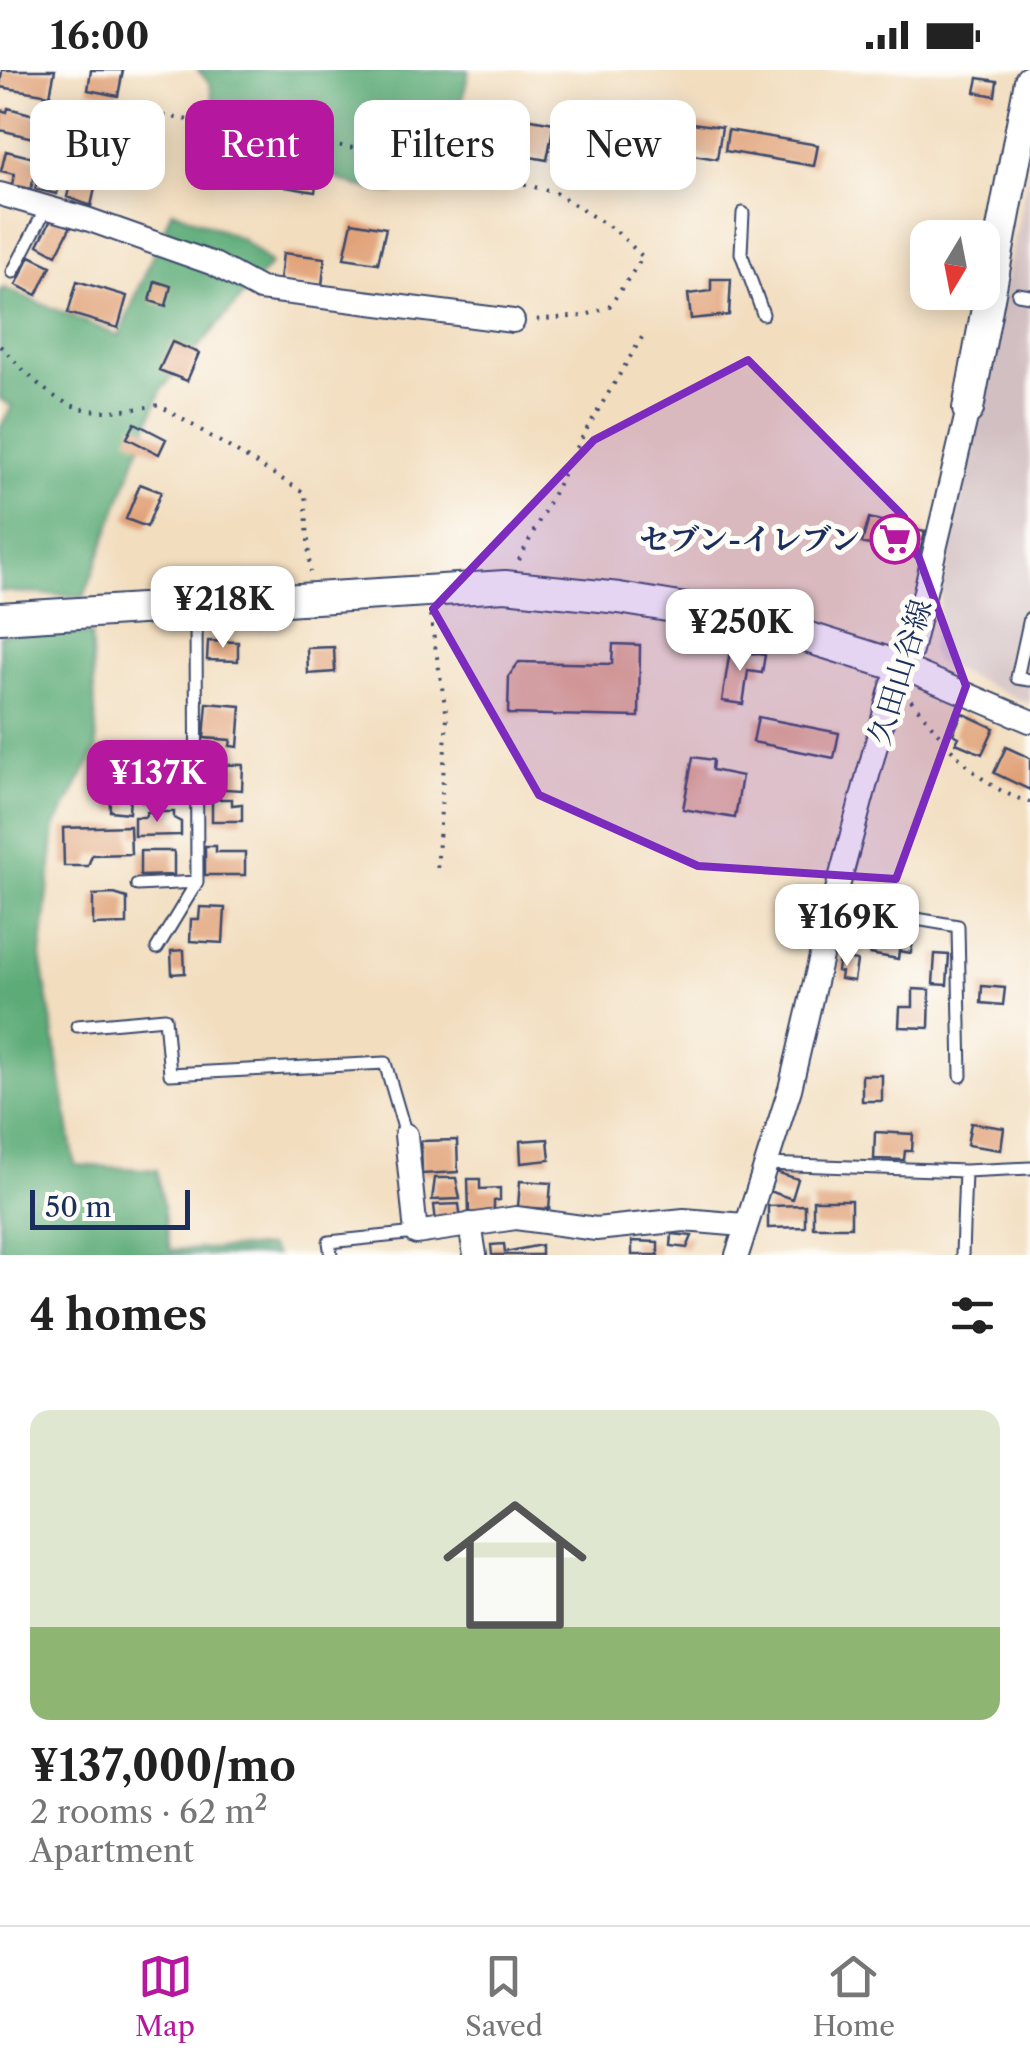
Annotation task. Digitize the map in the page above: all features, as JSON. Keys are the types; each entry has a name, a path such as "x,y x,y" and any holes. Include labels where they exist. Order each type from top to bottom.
{"street":[{"name":"久田山谷線","path":"737,1255 790,1089 833,904 892,686 906,682 968,409 1030,81"},
{"path":"0,194 87,218 214,264 260,289 513,321"},
{"path":"0,618 114,614 311,596 505,586 620,598 704,612 797,634 906,682 1030,721"},
{"path":"406,1135 416,1232 516,1218 596,1228 684,1220 744,1225"},
{"path":"470,1224 475,1255"}],"lane":[{"path":"13,272 46,208"},
{"path":"743,213 741,252 763,314"},
{"path":"157,948 197,882 196,606"},
{"path":"1030,618 1017,678 1030,680"},
{"path":"137,886 197,882"},
{"path":"833,904 958,926 961,1076"},
{"path":"77,1026 165,1018 170,1074 385,1063 406,1135"},
{"path":"766,1164 1030,1168"},
{"path":"962,1255 966,1170"},
{"path":"331,1255 329,1242 416,1232"}],"path":[{"path":"165,116 454,165 556,193 616,231 643,258 609,307 583,316 513,321"},
{"path":"505,586 585,432 644,334"},
{"path":"0,346 45,393 68,406 123,412 159,405 305,493 311,596"},
{"path":"427,590 447,718 437,871"},
{"path":"906,682 972,772 989,786 1030,802"}],"highlighted area":[{"path":"748,360 904,517 966,686 896,879 698,866 539,795 433,609 594,440"}],"shaded area":[{"path":"1030,164 1030,704 936,662 930,650"}],"green space":[{"path":"198,70 469,70 462,100 354,100 354,185 334,178 334,100 213,100 210,84"},
{"path":"172,210 242,239 271,264 161,390 84,597 0,591 0,428 12,406 0,399 0,290 4,288 119,336"},
{"path":"0,634 91,634 97,749 55,827 41,957 75,1165 157,1170 170,1250 269,1247 276,1255 0,1255"}],"building":[{"path":"2,70 55,70 50,95 0,87"},
{"path":"91,70 123,70 118,96 88,90"},
{"path":"978,78 997,81 995,96 975,92"},
{"path":"8,108 30,114 30,137 0,130 0,110 7,112"},
{"path":"530,119 550,122 547,160 530,157"},
{"path":"696,124 722,127 717,159 696,156"},
{"path":"728,130 818,145 814,166 725,151"},
{"path":"6,151 30,157 30,189 12,185 14,174 1,171"},
{"path":"69,190 95,190 91,206 67,197"},
{"path":"53,216 71,226 56,255 38,245"},
{"path":"352,222 386,228 378,263 344,258"},
{"path":"283,253 325,258 322,286 280,281"},
{"path":"30,256 51,266 37,295 16,285"},
{"path":"711,279 731,279 729,315 691,319 688,294 711,291"},
{"path":"77,281 127,296 118,328 68,313"},
{"path":"155,281 171,286 166,306 150,301"},
{"path":"172,342 199,353 187,381 159,370"},
{"path":"135,423 166,439 159,454 127,438"},
{"path":"140,484 161,492 147,527 126,519"},
{"path":"869,518 925,532 918,558 862,543"},
{"path":"208,641 238,642 238,661 207,660"},
{"path":"613,644 640,645 639,717 508,714 509,676 519,662 612,664"},
{"path":"334,647 335,672 308,674 307,648"},
{"path":"730,650 765,655 762,673 748,671 743,704 722,701"},
{"path":"207,703 241,706 238,747 230,746 231,740 204,738"},
{"path":"962,713 994,728 982,754 956,743 959,737 953,734"},
{"path":"758,717 839,733 834,758 753,742"},
{"path":"1006,747 1030,758 1030,790 994,773"},
{"path":"693,757 713,760 712,770 742,776 735,818 683,809"},
{"path":"207,764 243,765 242,790 207,788"},
{"path":"109,775 131,776 129,813 110,811"},
{"path":"163,785 164,800 142,802 141,787"},
{"path":"212,799 232,799 232,805 242,804 242,821 212,821"},
{"path":"147,812 174,812 174,818 181,822 181,835 134,836 134,817 145,817"},
{"path":"130,826 131,854 92,855 88,866 64,866 63,828"},
{"path":"205,846 216,846 216,852 245,852 245,875 205,875"},
{"path":"140,851 174,851 174,875 140,876"},
{"path":"93,895 127,898 127,924 93,925"},
{"path":"200,907 225,908 223,943 190,941 191,919 199,919"},
{"path":"875,929 914,935 911,953 899,951 898,959 870,954"},
{"path":"840,932 861,933 861,951 839,950"},
{"path":"184,950 185,973 172,974 171,951"},
{"path":"935,954 949,955 947,985 933,984"},
{"path":"839,958 857,961 854,981 840,979"},
{"path":"982,986 1005,988 1003,1005 981,1003"},
{"path":"913,989 930,990 929,1028 899,1027 900,1007 913,1007"},
{"path":"862,1075 882,1075 882,1101 862,1101"},
{"path":"971,1123 1004,1128 1001,1150 967,1145"},
{"path":"875,1132 913,1134 912,1151 905,1151 904,1160 874,1159"},
{"path":"548,1139 550,1160 521,1163 520,1141"},
{"path":"457,1140 458,1172 422,1174 421,1141"},
{"path":"775,1172 798,1179 792,1199 769,1191"},
{"path":"435,1178 456,1178 460,1199 432,1200"},
{"path":"468,1179 480,1179 480,1189 500,1188 500,1200 494,1201 494,1210 469,1214"},
{"path":"520,1181 551,1183 549,1209 518,1207"},
{"path":"813,1200 851,1200 851,1227 813,1227"},
{"path":"459,1204 461,1220 436,1222 434,1205"},
{"path":"805,1205 805,1227 768,1228 768,1206"},
{"path":"672,1234 692,1236 687,1248 671,1246"},
{"path":"632,1241 658,1242 658,1255 632,1255"},
{"path":"504,1244 505,1252 541,1245 541,1255 492,1255 491,1245"}],"place":[{"name":"セブン-イレブン","path":"895,539"}]}
